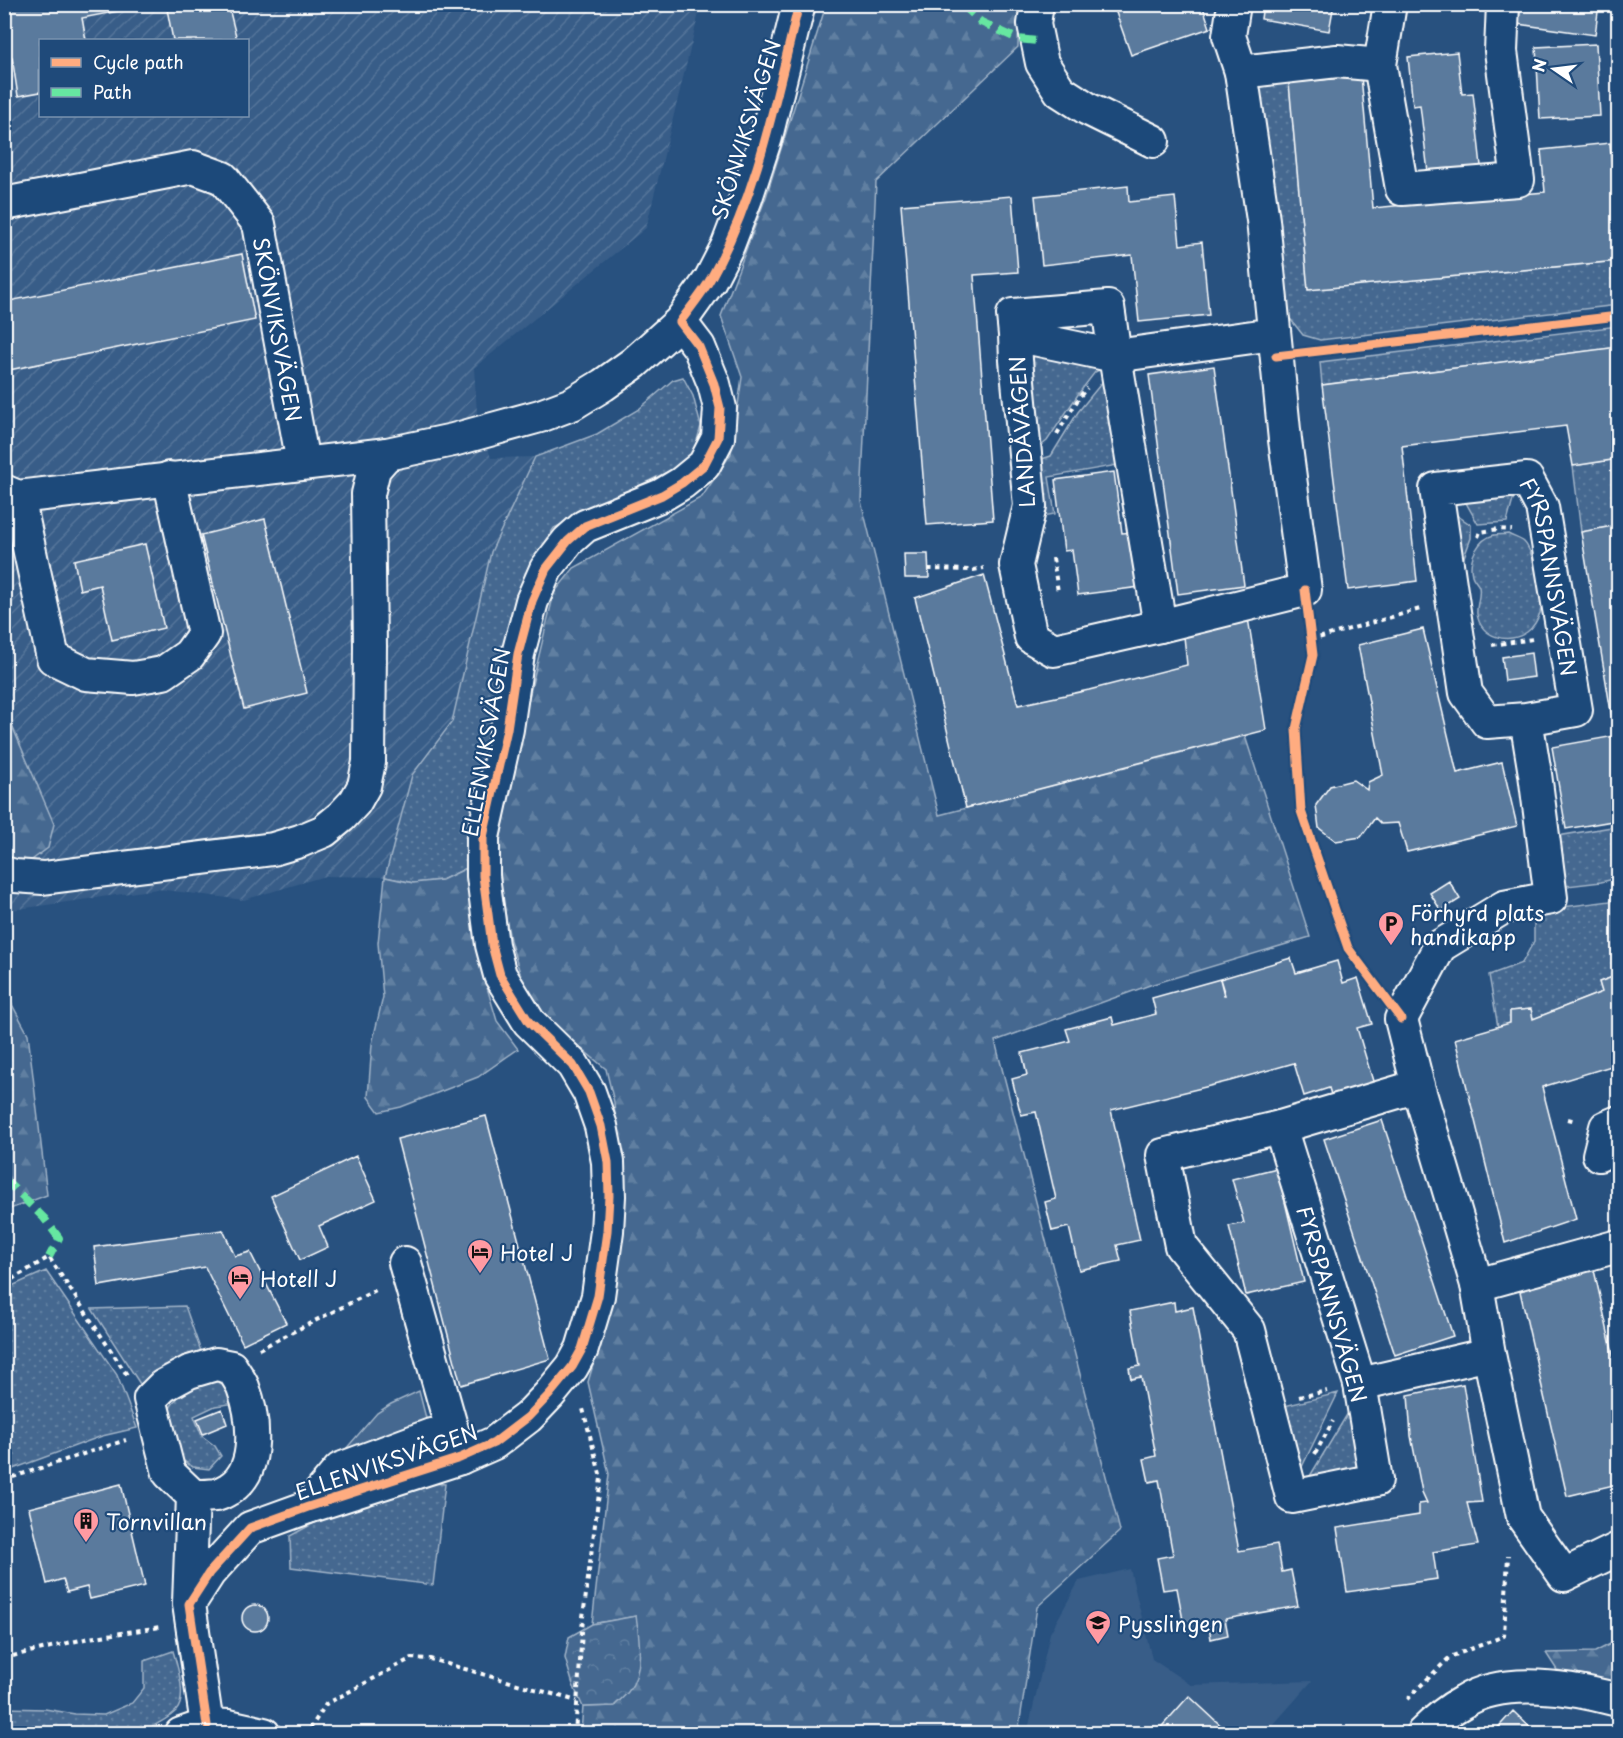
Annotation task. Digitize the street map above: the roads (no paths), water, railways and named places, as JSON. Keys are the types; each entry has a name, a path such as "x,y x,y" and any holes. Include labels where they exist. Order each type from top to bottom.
{"street":[{"name":"SKÖNVIKSVÄGEN","path":"11,494 387,453 453,440 540,416 572,404 603,385 634,363 680,322 710,280 728,245 746,198 765,137 799,4"},
{"path":"1037,4 1034,24 1042,63 1060,91 1088,109 1153,141"},
{"path":"1234,4 1229,36 1241,72 1263,220 1274,334"},
{"path":"1390,4 1380,65 1402,189 1518,180 1501,51 1503,4"},
{"path":"1241,72 1337,61 1380,65"},
{"name":"SKÖNVIKSVÄGEN","path":"4,204 193,167 223,178 259,224 303,463"},
{"path":"1015,335 1013,315 1108,307 1160,626"},
{"name":"ELLENVIKSVÄGEN","path":"180,1615 209,1573 250,1528 460,1458 494,1443 528,1417 549,1395 572,1367 582,1349 598,1296 607,1231 608,1162 589,1092 573,1065 529,1022 500,975 492,945 484,887 483,837 507,729 518,654 532,602 546,569 568,541 585,526 662,495 682,483 704,465 717,438 720,408 714,384 699,347 680,322"},
{"name":"LANDÅVÄGEN","path":"1274,334 1305,590 1054,650 1031,637 1016,565 1030,506 1015,335 1116,360 1274,334"},
{"path":"4,873 43,878 273,849 300,842 324,831 355,802 364,786 369,762 369,494 374,469 387,453"},
{"path":"11,494 53,658 86,675 133,678 163,673 189,655 204,634 169,478"},
{"name":"FYRSPANNSVÄGEN","path":"1527,479 1542,507 1576,710 1526,719 1487,722 1466,693 1436,489 1527,479"},
{"path":"1526,719 1551,898 1504,907 1440,946 1401,1019 1418,1086 1477,1285 1523,1517 1564,1575 1618,1549"},
{"path":"1280,1127 1418,1086"},
{"path":"1599,1155 1606,1127 1618,1122"},
{"name":"FYRSPANNSVÄGEN","path":"1280,1127 1356,1384 1376,1480 1292,1497 1250,1329 1181,1246 1163,1155 1280,1127"},
{"path":"1477,1285 1618,1246"},
{"path":"406,1268 460,1458"},
{"path":"1356,1384 1489,1354"},
{"path":"216,1364 231,1367 242,1385 250,1414 253,1442 249,1462 243,1476 235,1485 218,1495 193,1496 169,1473 150,1399 163,1386 189,1372 216,1364"},
{"path":"309,1507 340,1469 431,1435"},
{"path":"235,1485 250,1528"},
{"path":"193,1496 180,1615 194,1729 228,1726 264,1734"},
{"path":"1422,1734 1464,1701 1491,1690 1517,1687 1563,1689 1618,1700"}],"place":[{"name":"Förhyrd plats handikapp","path":"1391,947"},
{"name":"Hotel J","path":"480,1275"},
{"name":"Hotell J","path":"240,1301"},
{"name":"Tornvillan","path":"86,1544"},
{"name":"Pysslingen","path":"1098,1646"}]}
